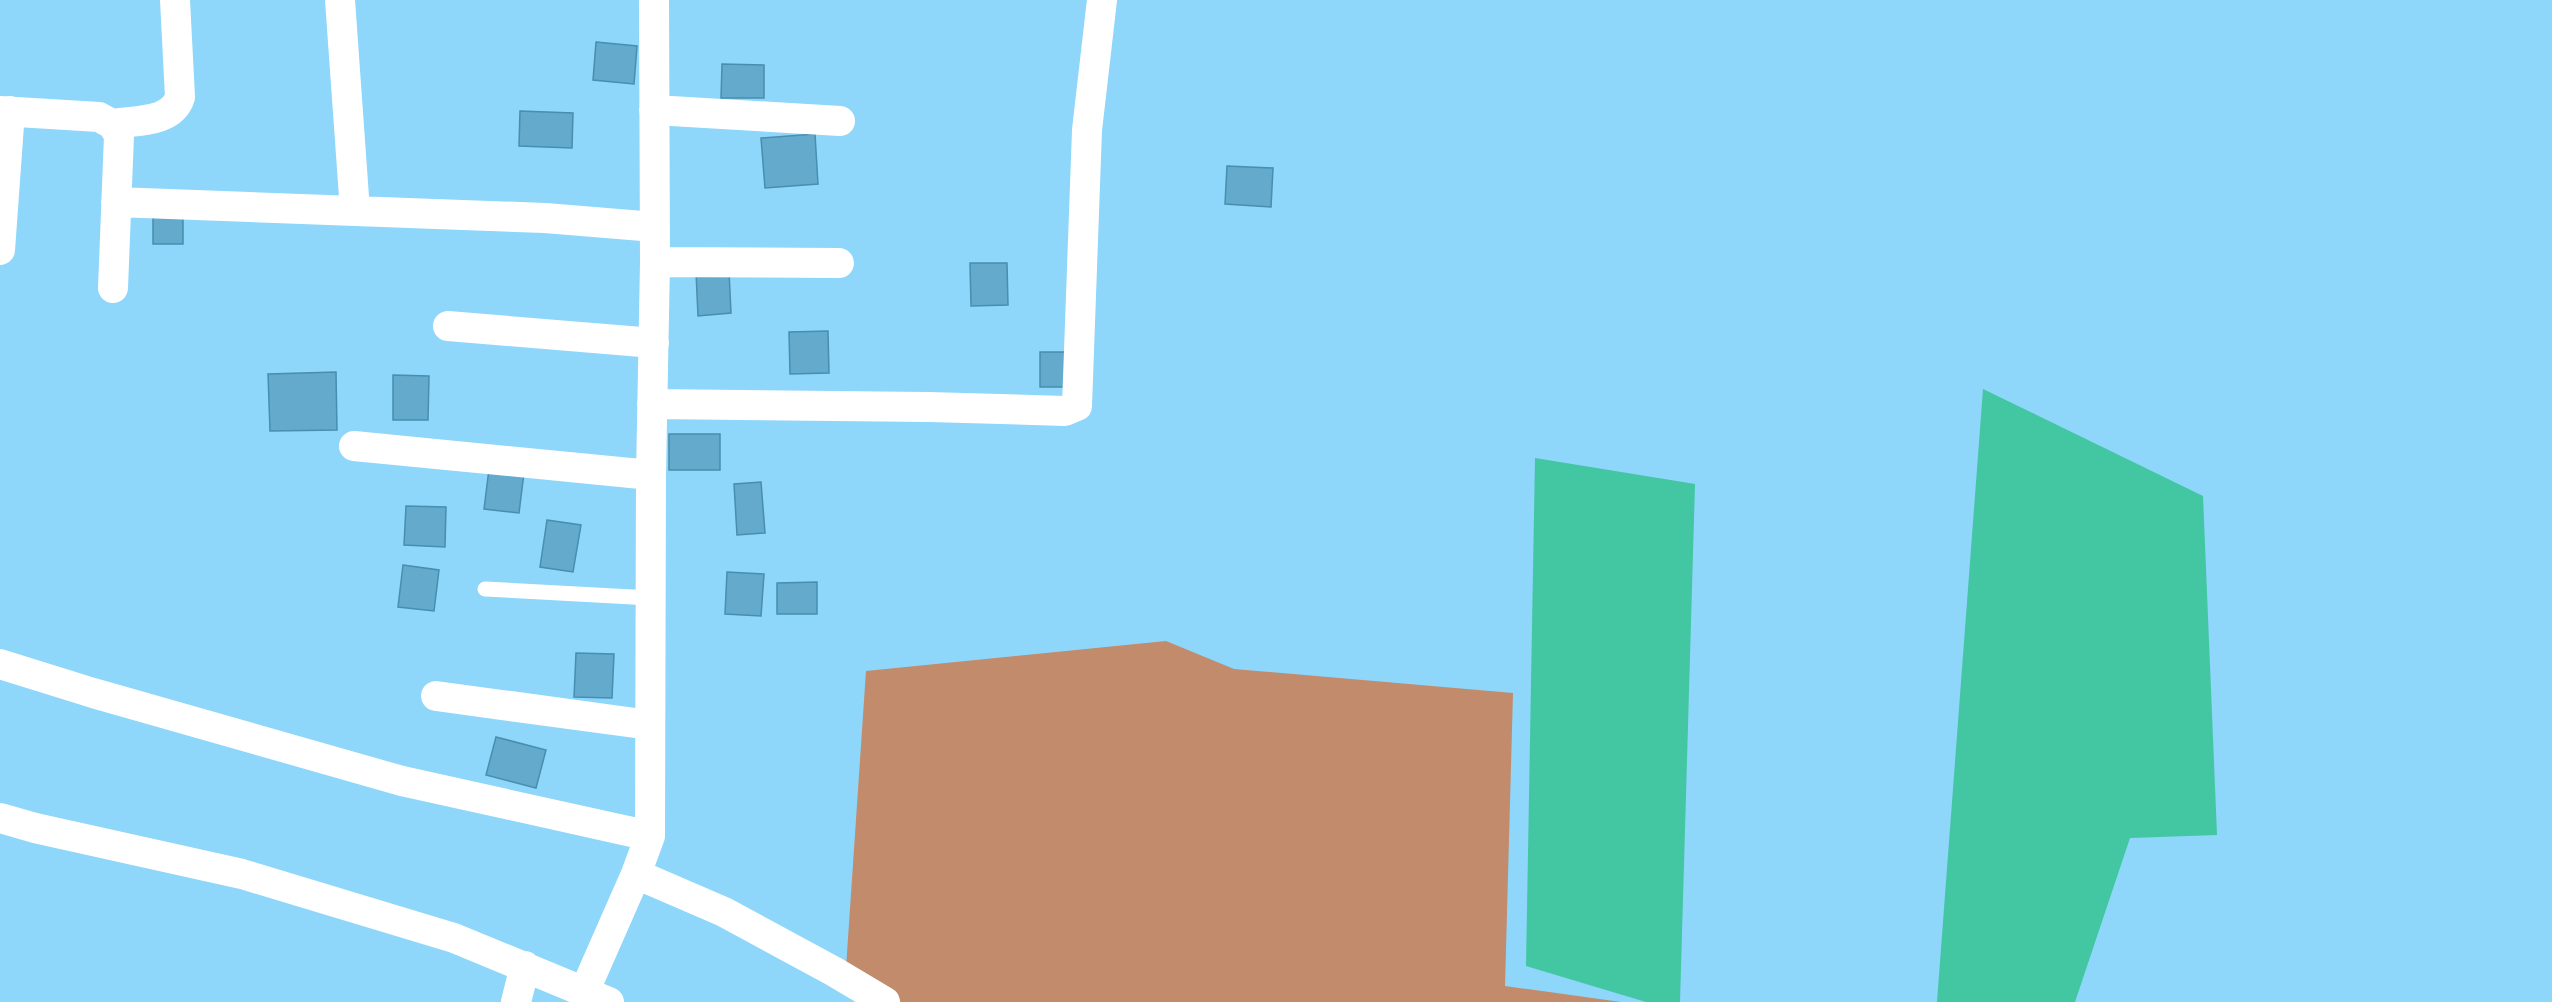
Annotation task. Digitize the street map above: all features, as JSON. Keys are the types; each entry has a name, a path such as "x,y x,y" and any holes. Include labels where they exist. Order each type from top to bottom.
{"street":[{"path":"112,124 167,115 177,108 180,97 174,0"},
{"path":"340,0 355,211"},
{"path":"0,818 34,828 242,874 454,938 525,966 596,989 616,919 650,836 651,475 655,262 654,0"},
{"path":"652,404 1065,411 1077,406 1087,130 1102,0"},
{"path":"0,250 5,111 99,117 112,124 119,135 113,288"},
{"path":"654,111 840,121"},
{"path":"116,202 545,218 655,227"},
{"path":"655,262 839,263"},
{"path":"448,326 654,343"},
{"path":"354,446 651,475"},
{"path":"0,664 402,781 650,836"},
{"path":"436,696 650,725"},
{"path":"636,874 724,912 885,1002"},
{"path":"516,1002 525,966"}],"lane":[{"path":"485,590 651,598"}],"shaded area":[{"path":"1983,389 2203,496 2217,835 2130,838 2075,1002 1937,1002"},
{"path":"1535,458 1695,484 1680,1002 1646,1002 1526,966"},
{"path":"1166,641 1234,669 1513,693 1505,986 1621,1002 878,1002 846,968 866,671"}],"building":[{"path":"596,42 637,46 634,84 593,80"},
{"path":"722,64 764,65 764,98 721,98"},
{"path":"520,111 573,113 572,148 519,146"},
{"path":"815,134 818,184 765,188 761,138"},
{"path":"1227,166 1273,168 1271,207 1225,204"},
{"path":"153,205 183,206 183,244 153,244"},
{"path":"970,263 1007,263 1008,305 971,306"},
{"path":"729,271 731,313 698,316 696,272"},
{"path":"828,331 829,373 790,374 789,332"},
{"path":"1040,352 1073,352 1073,387 1040,387"},
{"path":"336,372 337,430 270,431 268,374"},
{"path":"393,375 429,376 428,420 393,420"},
{"path":"669,434 720,434 720,470 669,470"},
{"path":"489,469 524,473 519,513 484,509"},
{"path":"761,482 765,533 737,535 734,484"},
{"path":"406,506 446,507 445,547 404,545"},
{"path":"547,520 581,525 573,572 540,567"},
{"path":"403,565 439,570 434,611 398,607"},
{"path":"727,572 764,574 761,616 725,614"},
{"path":"817,582 817,614 777,614 777,583"},
{"path":"576,653 614,654 612,698 574,697"},
{"path":"496,737 546,750 536,788 486,775"}]}
